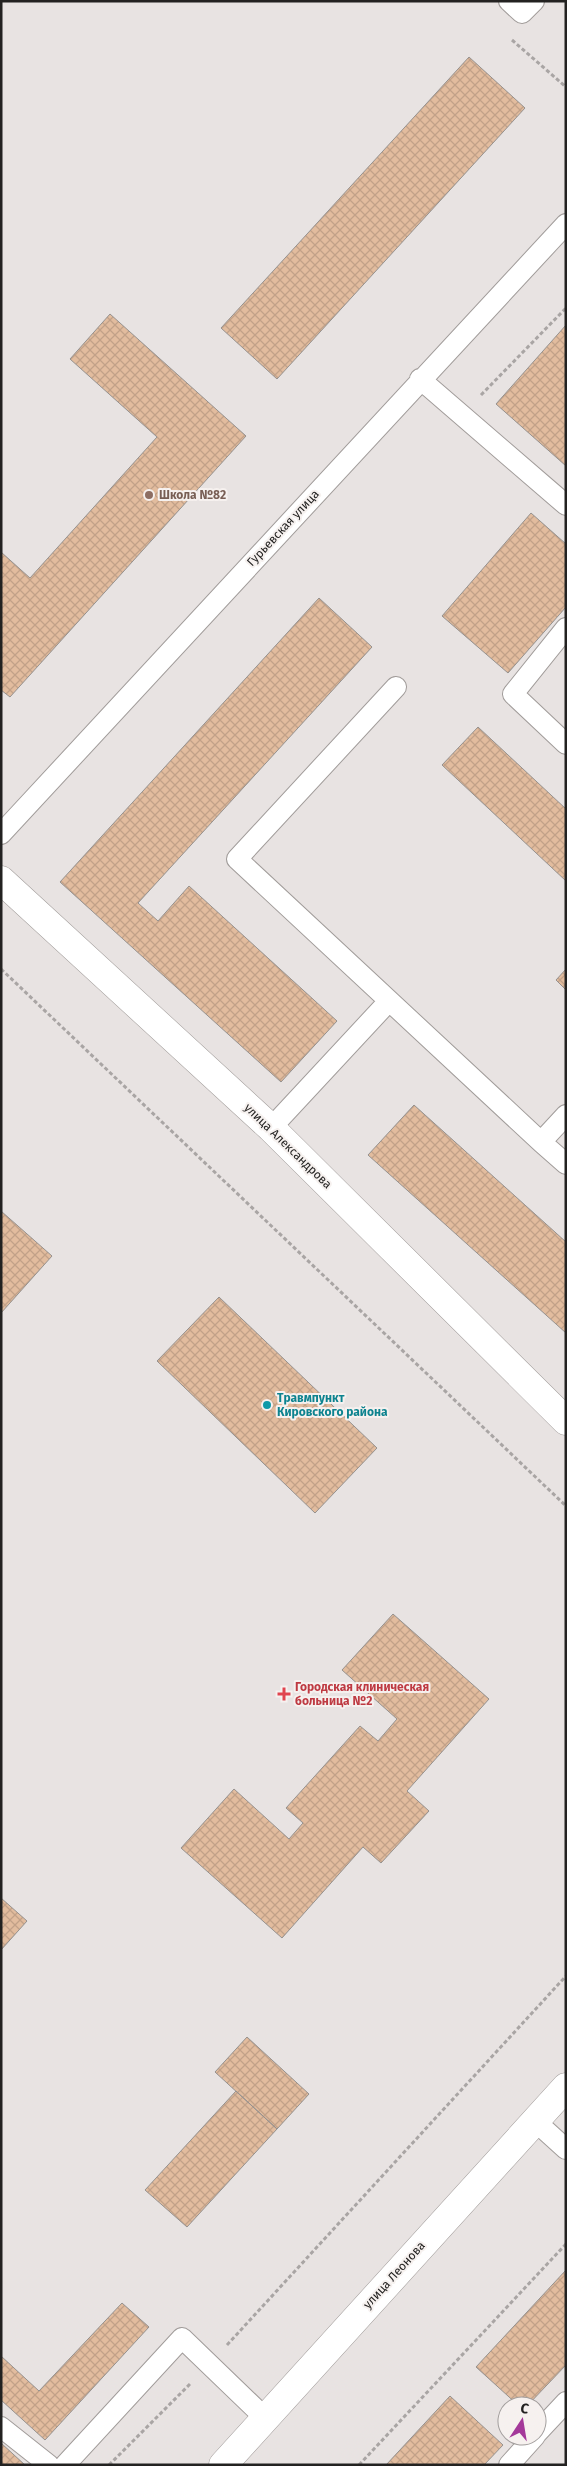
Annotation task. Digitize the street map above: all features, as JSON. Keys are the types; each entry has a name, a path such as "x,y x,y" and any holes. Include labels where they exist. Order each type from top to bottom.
{"street":[{"name":"улица Александрова","path":"1,880 271,1128 566,1421"},
{"name":"улица Леонова","path":"223,2465 534,2120 566,2087"}],"lane":[{"path":"509,1 522,13 534,1"},
{"name":"Гурьевская улица","path":"1,834 420,379 566,224"},
{"path":"420,379 566,505"},
{"path":"566,628 513,694 566,744"},
{"path":"396,687 237,859 566,1164"},
{"path":"271,1128 389,1001"},
{"path":"541,1142 566,1115"},
{"path":"534,2120 566,2149"},
{"path":"65,2465 182,2338 265,2418"},
{"path":"547,2423 566,2402"},
{"path":"1,2427 49,2465"},
{"path":"509,2465 526,2446"}],"path":[{"path":"510,38 566,87"},
{"path":"462,415 566,308"},
{"path":"1,969 566,1506"},
{"path":"110,2465 209,2365 566,1976"},
{"path":"359,2465 566,2244"}],"building":[{"path":"469,57 525,108 277,379 221,328"},
{"name":"Школа №82","path":"110,314 246,436 10,697 1,690 1,552 30,578 157,437 70,359"},
{"path":"566,325 566,466 496,404"},
{"path":"531,513 566,544 566,607 508,673 442,616"},
{"path":"319,598 372,647 138,903 158,921 189,886 337,1021 281,1082 60,882"},
{"path":"478,727 566,809 566,881 442,765"},
{"path":"566,969 566,990 556,980"},
{"path":"414,1105 566,1242 566,1333 368,1155"},
{"path":"1,1211 52,1256 1,1313"},
{"name":"Травмпункт Кировского района","path":"219,1297 377,1448 315,1513 157,1361"},
{"path":"393,1614 489,1699 407,1791 429,1811 381,1863 363,1847 282,1938 181,1848 234,1789 289,1839 303,1823 286,1808 360,1726 378,1741 397,1719 342,1670"},
{"path":"1,1898 27,1921 1,1950"},
{"path":"247,2037 309,2094 277,2129 215,2072"},
{"path":"236,2091 277,2129 187,2227 145,2190"},
{"path":"566,2270 566,2365 537,2396 508,2396 476,2367"},
{"path":"122,2303 149,2327 45,2440 1,2400 1,2356 39,2391"},
{"path":"450,2396 497,2439 497,2446 502,2446 484,2465 386,2465"},
{"path":"1,2443 25,2465 1,2465"}],"place":[{"name":"Школа №82","path":"149,495"},
{"name":"Травмпункт Кировского района","path":"267,1405"},
{"name":"Городская клиническая больница №2","path":"284,1694"}]}
